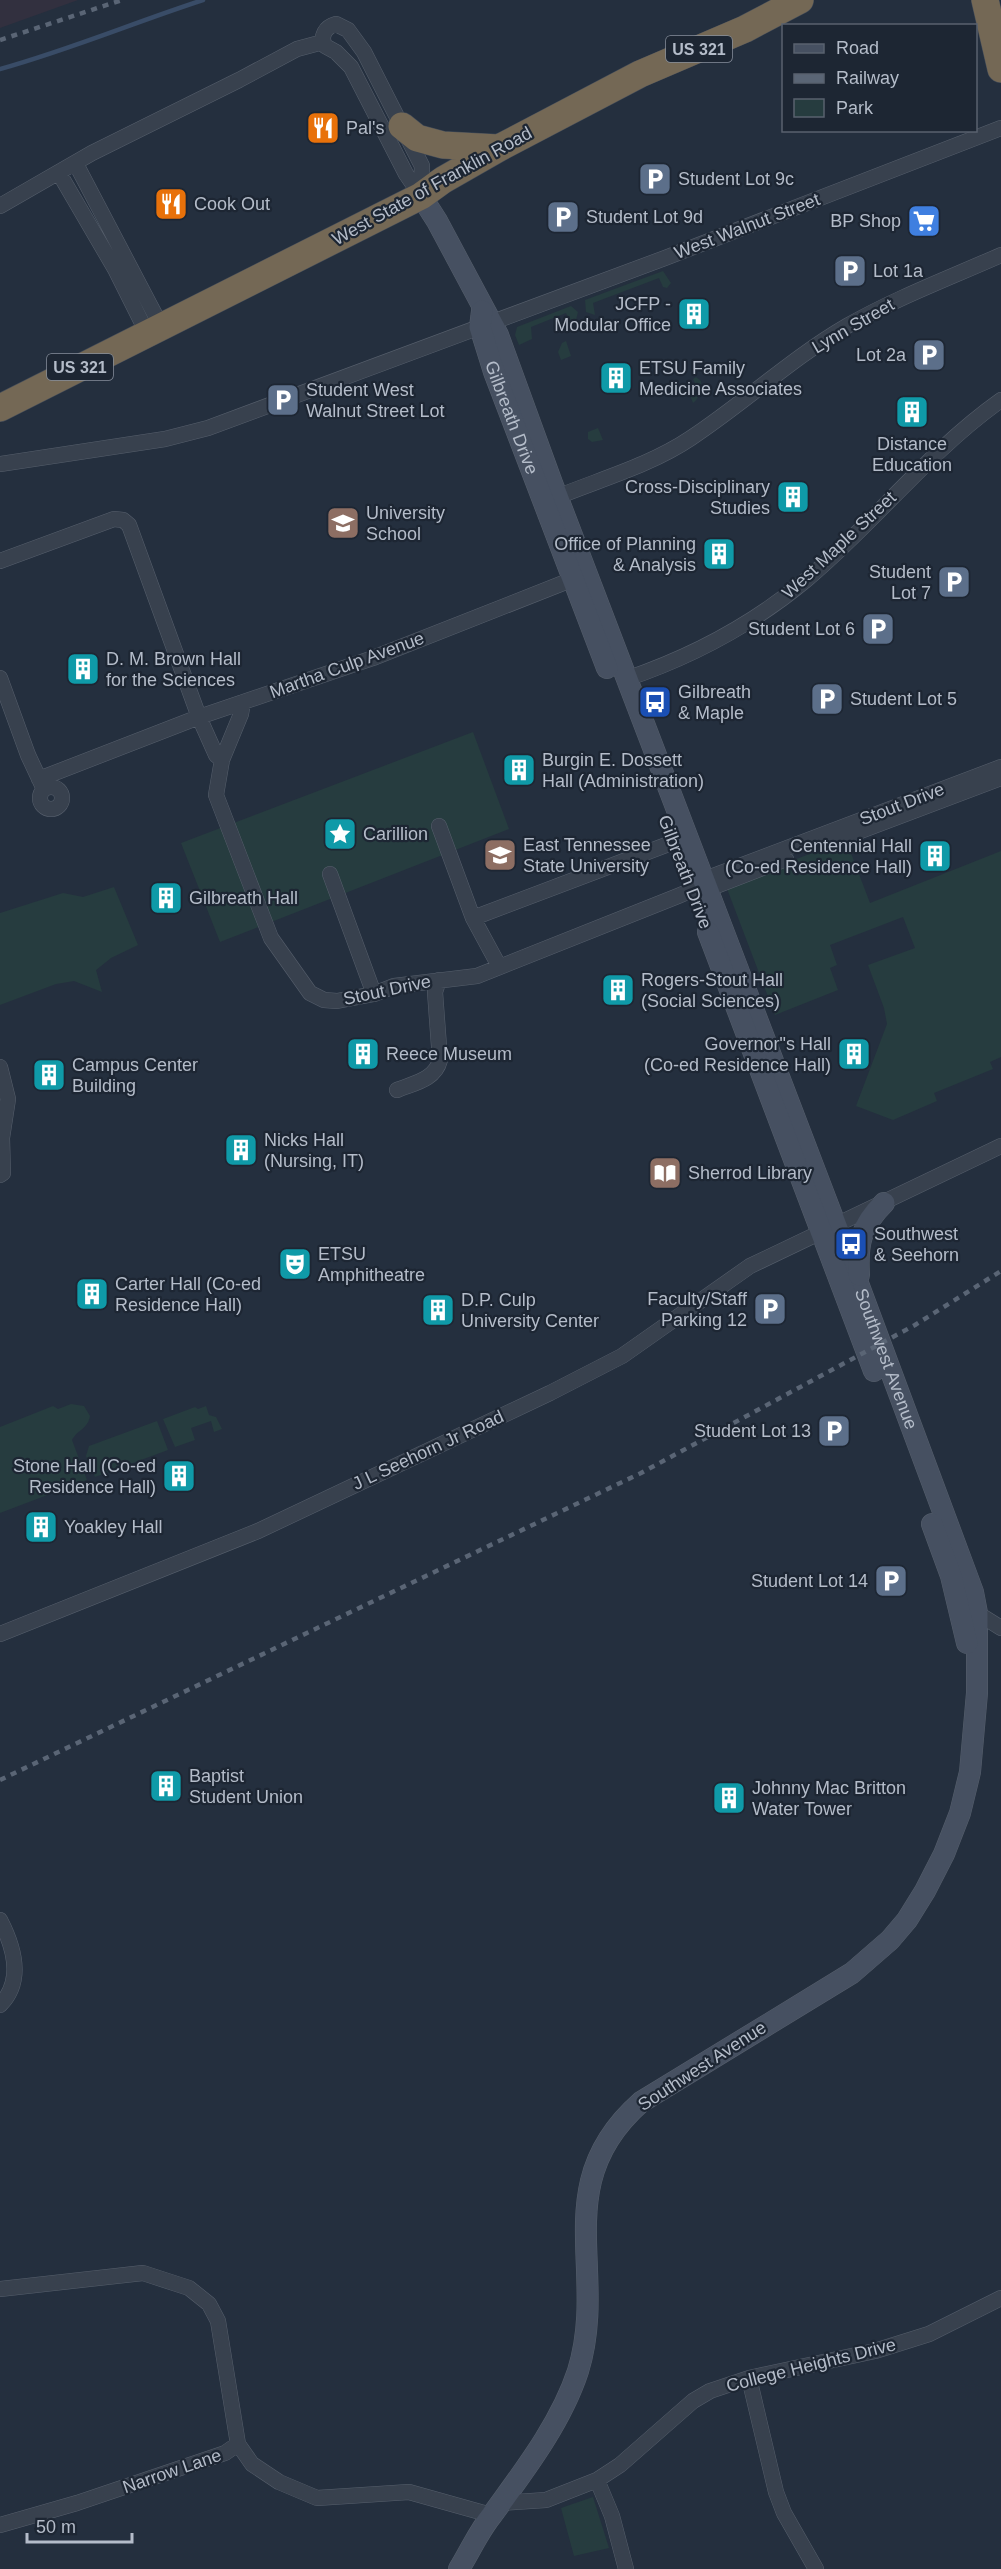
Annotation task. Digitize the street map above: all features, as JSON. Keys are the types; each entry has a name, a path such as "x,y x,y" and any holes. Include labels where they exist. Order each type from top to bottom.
{"highway":[{"name":"West State of Franklin Road","path":"0,408 422,196 443,180 499,148 653,68 745,29 800,0"},
{"path":"985,0 1001,69"},
{"path":"402,126 417,138 443,146 499,148"}],"street":[{"path":"331,26 344,26 364,52 422,166 422,196 406,174 351,67 336,52 328,49 323,42 325,30 331,26"},
{"path":"336,52 348,45 350,34"},
{"path":"0,207 92,153 297,49 323,42"},
{"name":"West Walnut Street","path":"0,464 165,439 208,428 485,319 665,258 1001,128"},
{"path":"76,164 154,329"},
{"path":"59,173 115,269 154,329"},
{"name":"Gilbreath Drive","path":"422,196 437,221 485,319 557,497 572,580 626,679 698,887 828,1229"},
{"name":"Lynn Street","path":"557,497 654,458 690,439 826,339 919,290 1001,255"},
{"name":"Gilbreath Drive","path":"485,319 494,372 674,842 698,887"},
{"name":"West Maple Street","path":"626,679 685,657 752,620 806,580 980,414 1001,400"},
{"path":"0,561 114,519 123,520 129,525 199,717 216,754 222,760"},
{"name":"Martha Culp Avenue","path":"0,678 42,790 199,717 342,669 572,580"},
{"name":"Stout Drive","path":"243,702 241,714 222,760 216,795 271,938 310,993 324,1000 337,1001 374,994 394,986 477,976 698,887 713,876 1001,767"},
{"name":"Stout Drive","path":"698,887 717,886 1001,778"},
{"path":"439,826 473,918 499,966"},
{"path":"473,918 674,842"},
{"path":"330,874 374,994"},
{"path":"397,1090 431,1076 438,1070 440,1060 435,992 439,980"},
{"path":"0,1067 8,1099 1,1138 2,1174"},
{"path":"828,1229 1001,1146"},
{"path":"859,1286 858,1256 863,1231 869,1218 884,1203"},
{"name":"Southwest Avenue","path":"459,2569 546,2434 568,2396 577,2372 584,2343 587,2310 586,2215 589,2188 598,2157 607,2140 619,2122 641,2102 852,1973 890,1940 907,1920 925,1891 944,1854 960,1813 970,1772 975,1723 976,1670 964,1636 973,1592 859,1286 828,1229"},
{"name":"Southwest Avenue","path":"828,1229 943,1554 969,1614"},
{"name":"J L Seehorn Jr Road","path":"0,1634 258,1531 550,1392 622,1356 750,1266 828,1229"},
{"path":"969,1614 1001,1628"},
{"path":"0,1920 15,1973 8,1993 0,2005"},
{"path":"0,2289 142,2273 189,2288 209,2304 218,2321 238,2444"},
{"name":"College Heights Drive","path":"238,2444 252,2464 279,2482 317,2499 409,2492 497,2509 546,2500 597,2480 620,2465 693,2401 710,2391 749,2378 875,2351 929,2334 1001,2298"},
{"path":"749,2378 776,2492 784,2513 816,2569"},
{"name":"Narrow Lane","path":"0,2525 77,2503 225,2453 238,2444"},
{"path":"597,2480 612,2516 626,2569"}],"shaded area":[{"path":"0,0 78,0 0,28"}],"green space":[{"path":"663,271 671,283 667,288 663,287 659,278 593,303 595,315 586,312 585,300"},
{"path":"571,306 578,312 572,325 566,313 531,327 532,339 519,345 515,335 517,327"},
{"path":"566,341 571,356 561,360 558,352 562,343"},
{"path":"696,377 701,381 701,387 699,396 693,403 689,393 698,389 693,379"},
{"path":"598,428 603,440 592,442 588,439 588,432"},
{"path":"473,732 509,829 220,942 181,843"},
{"path":"846,840 870,903 1001,851 1001,1057 990,1062 993,1069 934,1093 937,1101 893,1120 856,1106 887,1024 884,1008 868,965 915,948 903,917 830,945 837,965 830,968 838,990 775,1015 726,886"},
{"path":"114,887 138,945 111,958 96,970 102,992 74,981 56,984 0,1005 0,913 63,893 83,897"},
{"path":"71,1404 84,1406 90,1416 87,1424 72,1440 87,1480 0,1513 0,1427 53,1406 58,1409"},
{"path":"206,1406 209,1415 216,1417 222,1429 214,1432 211,1421 191,1428 195,1440 175,1447 163,1419 195,1407 198,1409"},
{"path":"157,1421 168,1450 95,1477 86,1456 89,1446"},
{"path":"593,2497 609,2548 574,2556 561,2508"}],"waterway":[{"path":"0,69 203,0"}],"railway":[{"path":"0,40 122,0"},
{"path":"0,1780 641,1473 915,1325 1001,1271"}],"place":[{"name":"Pal's","path":"323,128"},
{"name":"Student Lot 9c","path":"655,179"},
{"name":"Cook Out","path":"171,204"},
{"name":"Student Lot 9d","path":"563,217"},
{"name":"BP Shop","path":"924,221"},
{"name":"Lot 1a","path":"850,271"},
{"name":"JCFP - Modular Office","path":"694,314"},
{"name":"Lot 2a","path":"929,355"},
{"name":"ETSU Family Medicine Associates","path":"616,378"},
{"name":"Student West Walnut Street Lot","path":"283,400"},
{"name":"Distance Education","path":"912,412"},
{"name":"Cross-Disciplinary Studies","path":"793,497"},
{"name":"University School","path":"343,523"},
{"name":"Office of Planning & Analysis","path":"719,554"},
{"name":"Student Lot 7","path":"954,582"},
{"name":"Student Lot 6","path":"878,629"},
{"name":"D. M. Brown Hall for the Sciences","path":"83,669"},
{"name":"Student Lot 5","path":"827,699"},
{"name":"Gilbreath & Maple","path":"655,702"},
{"name":"Burgin E. Dossett Hall (Administration)","path":"519,770"},
{"name":"Carillion","path":"340,834"},
{"name":"East Tennessee State University","path":"500,855"},
{"name":"Centennial Hall (Co-ed Residence Hall)","path":"935,856"},
{"name":"Gilbreath Hall","path":"166,898"},
{"name":"Rogers-Stout Hall (Social Sciences)","path":"618,990"},
{"name":"Reece Museum","path":"363,1054"},
{"name":"Governor\"s Hall (Co-ed Residence Hall)","path":"854,1054"},
{"name":"Campus Center Building","path":"49,1075"},
{"name":"Nicks Hall (Nursing, IT)","path":"241,1150"},
{"name":"Sherrod Library","path":"665,1173"},
{"name":"Southwest & Seehorn","path":"851,1244"},
{"name":"ETSU Amphitheatre","path":"295,1264"},
{"name":"Carter Hall (Co-ed Residence Hall)","path":"92,1294"},
{"name":"Faculty/Staff Parking 12","path":"770,1309"},
{"name":"D.P. Culp University Center","path":"438,1310"},
{"name":"Student Lot 13","path":"834,1431"},
{"name":"Stone Hall (Co-ed Residence Hall)","path":"179,1476"},
{"name":"Yoakley Hall","path":"41,1527"},
{"name":"Student Lot 14","path":"891,1581"},
{"name":"Baptist Student Union","path":"166,1786"},
{"name":"Johnny Mac Britton Water Tower","path":"729,1798"}]}
